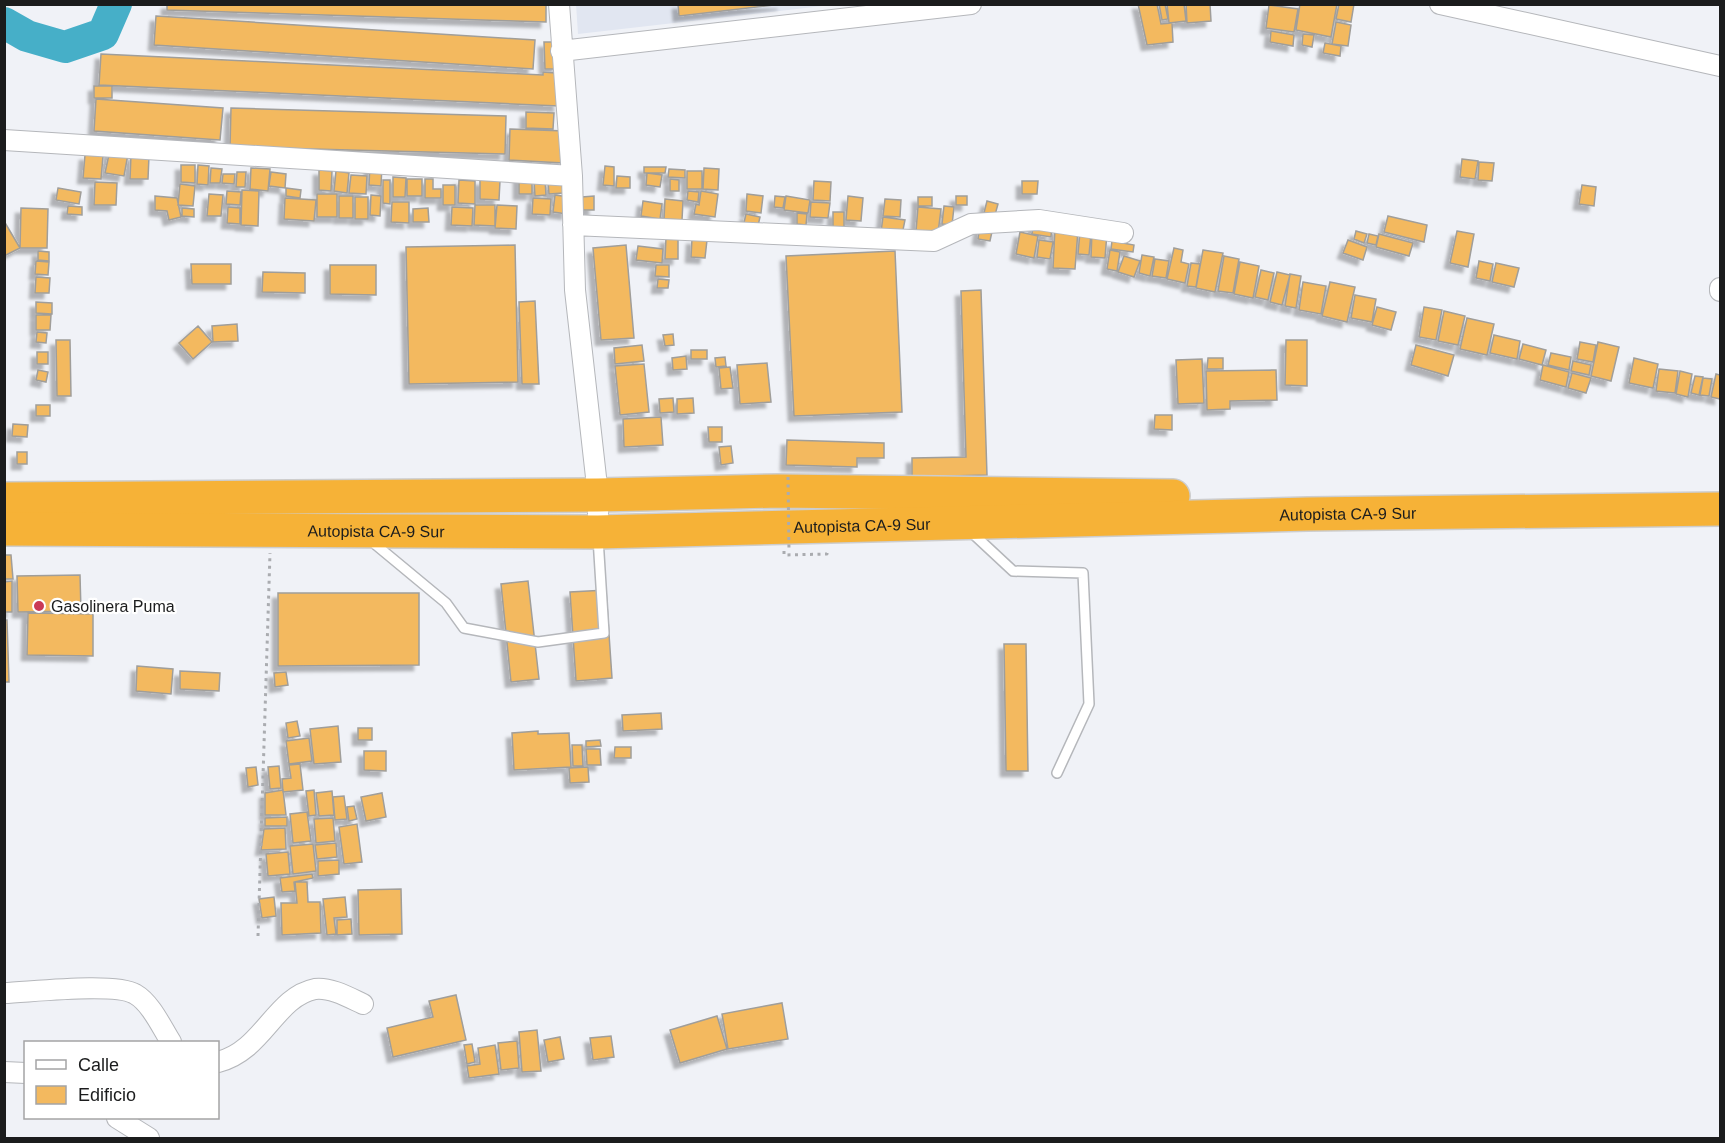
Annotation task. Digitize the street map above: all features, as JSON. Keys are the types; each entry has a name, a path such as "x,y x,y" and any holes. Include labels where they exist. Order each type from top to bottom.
{"highway":[{"name":"Autopista CA-9 Sur","path":"4,499 598,495 779,491 1132,496 1720,489"},
{"name":"Autopista CA-9 Sur","path":"4,529 598,532 963,525 1308,514 1720,509"}],"street":[{"path":"559,4 572,176 575,290 598,495 598,532"},
{"path":"561,51 971,4"},
{"path":"1440,4 1720,66"},
{"path":"4,140 572,176"},
{"path":"573,225 934,241 970,224 1039,220 1123,233"},
{"path":"4,993 112,988 135,994 153,1014 170,1041"},
{"path":"219,1062 245,1052 287,1004 315,989 338,993 363,1004"},
{"path":"4,1072 24,1073"},
{"path":"119,1119 148,1138"}],"lane":[{"path":"963,525 1013,571 1083,573 1089,704 1057,773"},
{"path":"358,531 446,603 464,628 538,642 604,633 598,532"}],"path":[{"path":"788,477 789,551"},
{"path":"258,936 271,530"}],"shaded area":[{"path":"576,4 831,5 578,34"}],"building":[{"path":"167,4 546,4 546,22 167,10"},
{"path":"678,4 783,4 679,16"},
{"path":"1138,4 1157,4 1161,24 1172,23 1173,42 1147,45"},
{"path":"1159,4 1165,4 1168,19 1162,20"},
{"path":"1167,4 1184,4 1186,21 1169,23"},
{"path":"1186,4 1210,4 1211,21 1187,23"},
{"path":"1300,4 1337,4 1331,37 1296,30"},
{"path":"1339,4 1354,4 1351,22 1336,19"},
{"path":"1269,5 1298,9 1294,32 1266,28"},
{"path":"156,16 535,40 533,69 154,45"},
{"path":"1336,22 1351,25 1348,46 1332,44"},
{"path":"1271,31 1294,35 1293,46 1270,42"},
{"path":"1303,34 1314,35 1312,47 1302,45"},
{"path":"544,42 557,42 558,69 545,69"},
{"path":"1325,43 1341,46 1340,56 1323,53"},
{"path":"101,54 543,75 543,72 555,73 559,106 99,85"},
{"path":"94,86 112,86 112,98 94,98"},
{"path":"96,99 223,108 220,140 94,131"},
{"path":"231,108 506,116 505,154 230,147"},
{"path":"526,112 554,113 553,129 526,128"},
{"path":"510,129 565,131 564,163 509,160"},
{"path":"110,150 128,154 124,176 105,173"},
{"path":"85,155 103,156 101,179 83,178"},
{"path":"131,155 149,156 148,179 130,179"},
{"path":"1462,159 1478,161 1475,179 1460,177"},
{"path":"1479,162 1494,163 1492,181 1478,180"},
{"path":"370,164 382,165 381,186 369,185"},
{"path":"181,165 195,165 195,183 181,182"},
{"path":"198,165 209,166 208,185 197,184"},
{"path":"605,166 614,167 614,186 603,185"},
{"path":"644,167 666,167 665,173 644,173"},
{"path":"211,168 222,169 220,183 210,183"},
{"path":"251,168 270,169 268,191 250,189"},
{"path":"704,168 719,169 718,190 703,189"},
{"path":"669,169 685,170 685,178 668,177"},
{"path":"319,170 332,171 331,191 319,190"},
{"path":"336,171 349,173 347,193 334,191"},
{"path":"687,171 702,171 702,189 687,189"},
{"path":"237,172 246,172 245,187 236,187"},
{"path":"271,172 286,174 285,188 269,186"},
{"path":"647,173 662,175 660,187 646,185"},
{"path":"223,174 235,174 234,184 222,183"},
{"path":"351,175 367,176 366,194 349,193"},
{"path":"519,176 532,176 532,194 519,194"},
{"path":"617,176 630,177 630,188 616,188"},
{"path":"393,177 406,178 405,197 393,197"},
{"path":"407,179 422,179 422,196 407,196"},
{"path":"425,179 433,179 433,189 441,189 441,198 425,198"},
{"path":"670,179 679,180 679,191 670,191"},
{"path":"383,180 390,180 390,204 383,203"},
{"path":"459,180 475,181 475,204 458,203"},
{"path":"480,180 500,181 499,200 480,199"},
{"path":"545,180 546,195 535,196 534,181"},
{"path":"562,180 563,193 549,194 548,181"},
{"path":"814,181 831,182 830,201 813,200"},
{"path":"1022,181 1038,181 1037,194 1022,194"},
{"path":"95,182 117,183 116,205 94,205"},
{"path":"180,184 195,186 193,206 178,205"},
{"path":"443,185 455,185 455,205 443,205"},
{"path":"1582,185 1596,187 1594,206 1579,204"},
{"path":"58,188 81,192 79,204 56,200"},
{"path":"286,188 301,190 300,198 286,196"},
{"path":"242,190 259,191 258,226 241,225"},
{"path":"227,191 241,192 240,205 226,204"},
{"path":"688,191 699,192 698,202 687,200"},
{"path":"701,191 718,194 715,217 694,214 696,204 699,205"},
{"path":"209,194 223,195 221,216 207,216"},
{"path":"317,194 337,194 337,217 317,217"},
{"path":"747,194 763,196 761,213 746,211"},
{"path":"371,195 381,196 380,216 370,215"},
{"path":"555,195 569,197 567,214 553,212"},
{"path":"155,196 177,198 181,217 169,220 167,211 155,210"},
{"path":"339,196 353,196 353,218 339,218"},
{"path":"594,196 594,210 582,210 582,197"},
{"path":"775,196 785,197 783,208 774,207"},
{"path":"786,196 810,200 808,213 784,210"},
{"path":"848,196 863,198 861,221 846,220"},
{"path":"956,196 967,196 967,205 956,205"},
{"path":"355,197 368,197 368,219 355,219"},
{"path":"918,197 932,197 932,206 918,206"},
{"path":"285,198 316,200 314,221 284,219"},
{"path":"533,198 551,199 550,215 532,214"},
{"path":"665,199 683,201 682,220 664,219"},
{"path":"885,199 901,200 900,217 883,216"},
{"path":"643,201 662,204 660,219 641,216"},
{"path":"987,201 998,204 995,215 984,213"},
{"path":"392,202 409,202 409,223 391,222"},
{"path":"811,202 830,203 828,218 810,217"},
{"path":"475,205 495,205 495,226 474,225"},
{"path":"497,205 517,206 516,229 495,228"},
{"path":"68,206 82,207 82,215 67,214"},
{"path":"944,206 954,207 952,225 942,224"},
{"path":"228,207 240,208 240,224 227,223"},
{"path":"452,207 473,208 472,226 451,225"},
{"path":"918,207 941,209 938,233 916,231"},
{"path":"21,208 48,209 47,248 20,248"},
{"path":"182,208 194,209 194,217 182,216"},
{"path":"428,208 429,222 413,222 413,209"},
{"path":"833,212 844,212 844,230 833,230"},
{"path":"797,213 807,214 806,225 797,224"},
{"path":"746,214 760,217 757,230 743,227"},
{"path":"1388,216 1427,225 1424,242 1384,232"},
{"path":"883,217 905,220 902,235 881,232"},
{"path":"4,221 20,248 4,256"},
{"path":"1034,221 1052,224 1051,237 1032,234"},
{"path":"980,225 993,227 990,241 978,239"},
{"path":"1055,228 1078,230 1075,269 1053,268"},
{"path":"1356,231 1367,234 1364,243 1354,239"},
{"path":"1457,231 1474,234 1468,267 1450,263"},
{"path":"1020,232 1038,236 1034,258 1016,254"},
{"path":"1080,232 1091,233 1089,255 1078,254"},
{"path":"1092,232 1107,233 1105,258 1091,257"},
{"path":"1369,234 1378,236 1376,245 1367,243"},
{"path":"1379,234 1413,243 1409,256 1376,247"},
{"path":"666,238 678,239 678,259 665,259"},
{"path":"692,239 707,240 705,258 691,257"},
{"path":"1039,240 1053,242 1050,259 1037,257"},
{"path":"1348,240 1367,247 1363,260 1343,253"},
{"path":"1112,241 1134,245 1133,252 1111,249"},
{"path":"515,245 518,382 409,384 406,247"},
{"path":"626,245 634,338 601,340 593,248"},
{"path":"638,246 663,249 662,263 636,260"},
{"path":"1174,248 1183,250 1181,262 1189,264 1185,283 1167,279"},
{"path":"1110,250 1120,252 1117,271 1107,269"},
{"path":"1203,250 1223,253 1215,292 1196,288"},
{"path":"38,251 49,252 49,261 38,260"},
{"path":"895,251 902,412 794,416 786,256"},
{"path":"1142,255 1154,257 1150,276 1139,273"},
{"path":"1124,256 1140,261 1134,277 1118,272"},
{"path":"1224,256 1239,259 1233,293 1218,291"},
{"path":"1155,259 1169,261 1166,278 1152,276"},
{"path":"36,261 49,262 48,275 35,274"},
{"path":"1479,261 1493,264 1490,281 1476,278"},
{"path":"1240,262 1259,266 1253,298 1234,294"},
{"path":"1191,263 1200,264 1196,287 1187,286"},
{"path":"1496,263 1519,268 1514,287 1492,282"},
{"path":"191,264 231,264 231,284 192,284"},
{"path":"330,265 376,265 376,295 330,294"},
{"path":"656,265 669,265 669,277 655,276"},
{"path":"1261,270 1274,273 1268,300 1255,297"},
{"path":"263,272 305,273 305,293 262,292"},
{"path":"1277,272 1290,275 1282,305 1270,302"},
{"path":"1290,274 1301,276 1296,308 1285,306"},
{"path":"36,277 50,278 49,293 35,293"},
{"path":"658,279 669,280 668,288 657,288"},
{"path":"1303,282 1326,286 1321,314 1299,310"},
{"path":"1330,282 1355,287 1347,322 1322,316"},
{"path":"981,290 987,475 912,477 912,458 966,457 961,291"},
{"path":"1355,295 1376,299 1372,322 1351,318"},
{"path":"535,301 539,384 522,384 519,302"},
{"path":"36,302 52,303 52,314 36,313"},
{"path":"1377,307 1396,312 1391,330 1372,325"},
{"path":"1424,307 1442,310 1436,340 1419,337"},
{"path":"1444,311 1465,316 1458,345 1438,341"},
{"path":"36,315 51,315 50,330 36,330"},
{"path":"1467,318 1494,324 1487,355 1460,349"},
{"path":"237,324 238,341 213,342 212,326"},
{"path":"198,326 212,342 193,359 179,343"},
{"path":"37,332 47,333 46,343 36,342"},
{"path":"673,334 674,345 665,346 663,335"},
{"path":"1494,335 1520,341 1517,359 1490,353"},
{"path":"56,340 70,340 71,396 57,396"},
{"path":"1286,340 1307,340 1307,386 1285,385"},
{"path":"1580,342 1596,345 1593,362 1577,359"},
{"path":"1598,342 1619,347 1611,381 1591,376"},
{"path":"1523,344 1546,350 1542,365 1519,359"},
{"path":"642,345 644,361 615,364 614,348"},
{"path":"1416,345 1454,355 1448,376 1411,365"},
{"path":"691,350 707,350 707,359 691,359"},
{"path":"37,352 48,352 48,364 37,364"},
{"path":"1551,353 1571,357 1569,370 1548,365"},
{"path":"686,356 687,369 673,370 672,358"},
{"path":"725,357 726,366 716,367 715,358"},
{"path":"1208,358 1223,358 1223,369 1207,369"},
{"path":"1634,358 1658,364 1653,388 1629,383"},
{"path":"1202,359 1204,403 1178,404 1176,360"},
{"path":"1573,361 1591,365 1589,375 1571,371"},
{"path":"767,363 771,402 740,404 737,365"},
{"path":"644,364 649,412 620,415 615,366"},
{"path":"1543,365 1569,372 1566,387 1540,380"},
{"path":"730,367 733,388 721,389 719,368"},
{"path":"1659,369 1678,371 1675,393 1656,391"},
{"path":"38,370 48,372 46,382 36,380"},
{"path":"1276,370 1277,400 1230,401 1230,409 1207,410 1206,371"},
{"path":"1680,371 1692,374 1688,397 1676,394"},
{"path":"1572,373 1591,378 1586,393 1568,388"},
{"path":"1716,374 1720,375 1720,399 1711,397"},
{"path":"1695,376 1703,377 1699,395 1691,393"},
{"path":"1703,378 1712,379 1709,396 1700,395"},
{"path":"673,398 674,412 660,413 659,399"},
{"path":"693,398 694,413 677,414 677,399"},
{"path":"36,405 50,405 50,416 36,416"},
{"path":"1155,415 1172,415 1172,430 1154,429"},
{"path":"661,417 663,445 624,447 623,419"},
{"path":"13,424 28,425 27,437 12,436"},
{"path":"708,427 722,427 722,442 709,442"},
{"path":"787,440 884,443 884,458 857,458 857,467 786,465"},
{"path":"731,446 733,463 721,465 719,447"},
{"path":"17,452 27,452 27,464 17,464"},
{"path":"4,555 11,555 13,579 4,579"},
{"path":"80,575 81,611 18,612 17,576"},
{"path":"12,581 12,612 4,612 4,582"},
{"path":"528,581 539,679 511,682 501,584"},
{"path":"606,590 612,678 576,681 570,592"},
{"path":"278,593 419,593 419,665 278,666"},
{"path":"28,613 93,614 93,656 27,655"},
{"path":"4,620 7,620 9,682 4,682"},
{"path":"1004,644 1026,644 1028,771 1006,771"},
{"path":"137,666 173,669 171,694 136,691"},
{"path":"180,671 220,673 219,691 180,689"},
{"path":"286,672 288,685 275,687 274,673"},
{"path":"661,713 662,729 623,731 622,715"},
{"path":"297,721 300,736 288,738 286,723"},
{"path":"338,726 341,762 314,764 310,729"},
{"path":"358,728 372,728 372,740 358,740"},
{"path":"538,731 538,734 569,733 571,767 514,770 512,733"},
{"path":"309,738 312,761 289,764 286,741"},
{"path":"600,740 601,746 586,747 586,741"},
{"path":"572,745 582,745 583,766 573,766"},
{"path":"615,747 631,747 631,758 614,758"},
{"path":"586,749 600,749 601,765 587,765"},
{"path":"364,751 386,751 386,771 364,770"},
{"path":"300,764 303,790 283,792 282,779 291,778 289,765"},
{"path":"279,766 281,788 270,789 268,767"},
{"path":"256,767 258,785 248,787 246,768"},
{"path":"588,767 589,782 570,783 569,768"},
{"path":"283,790 286,815 265,815 265,793"},
{"path":"314,790 316,815 309,816 306,791"},
{"path":"332,791 334,815 319,816 316,793"},
{"path":"382,793 386,817 366,821 361,797"},
{"path":"344,796 347,819 335,820 333,797"},
{"path":"354,806 357,819 349,821 347,807"},
{"path":"307,812 311,841 293,843 290,814"},
{"path":"287,817 287,826 265,826 265,818"},
{"path":"333,818 335,841 316,843 314,819"},
{"path":"357,824 362,862 344,864 339,827"},
{"path":"285,828 286,849 261,850 264,829"},
{"path":"336,843 337,857 317,859 315,845"},
{"path":"313,844 316,871 293,874 290,846"},
{"path":"288,852 290,874 268,876 266,854"},
{"path":"339,860 339,874 318,876 318,861"},
{"path":"312,874 313,878 294,882 295,891 282,892 280,878"},
{"path":"295,882 307,882 308,902 320,902 321,933 282,935 281,903 297,903"},
{"path":"401,889 402,934 359,935 358,890"},
{"path":"274,897 276,916 262,918 259,899"},
{"path":"345,897 347,917 334,918 336,934 327,935 323,899"},
{"path":"351,919 352,934 337,935 337,920"},
{"path":"456,995 466,1040 393,1057 387,1028 433,1017 429,1001"},
{"path":"782,1003 788,1039 728,1049 722,1014"},
{"path":"717,1016 727,1049 680,1063 670,1030"},
{"path":"537,1030 541,1071 522,1072 519,1032"},
{"path":"611,1036 614,1057 593,1060 590,1038"},
{"path":"560,1037 564,1059 548,1062 544,1040"},
{"path":"517,1041 519,1068 501,1070 498,1043"},
{"path":"472,1044 475,1062 467,1064 464,1045"},
{"path":"495,1045 499,1074 469,1078 467,1066 480,1064 478,1048"}],"waterway":[{"path":"4,23 27,36 65,47 103,34 116,4"}],"place":[{"name":"Gasolinera Puma","path":"39,606"}]}
